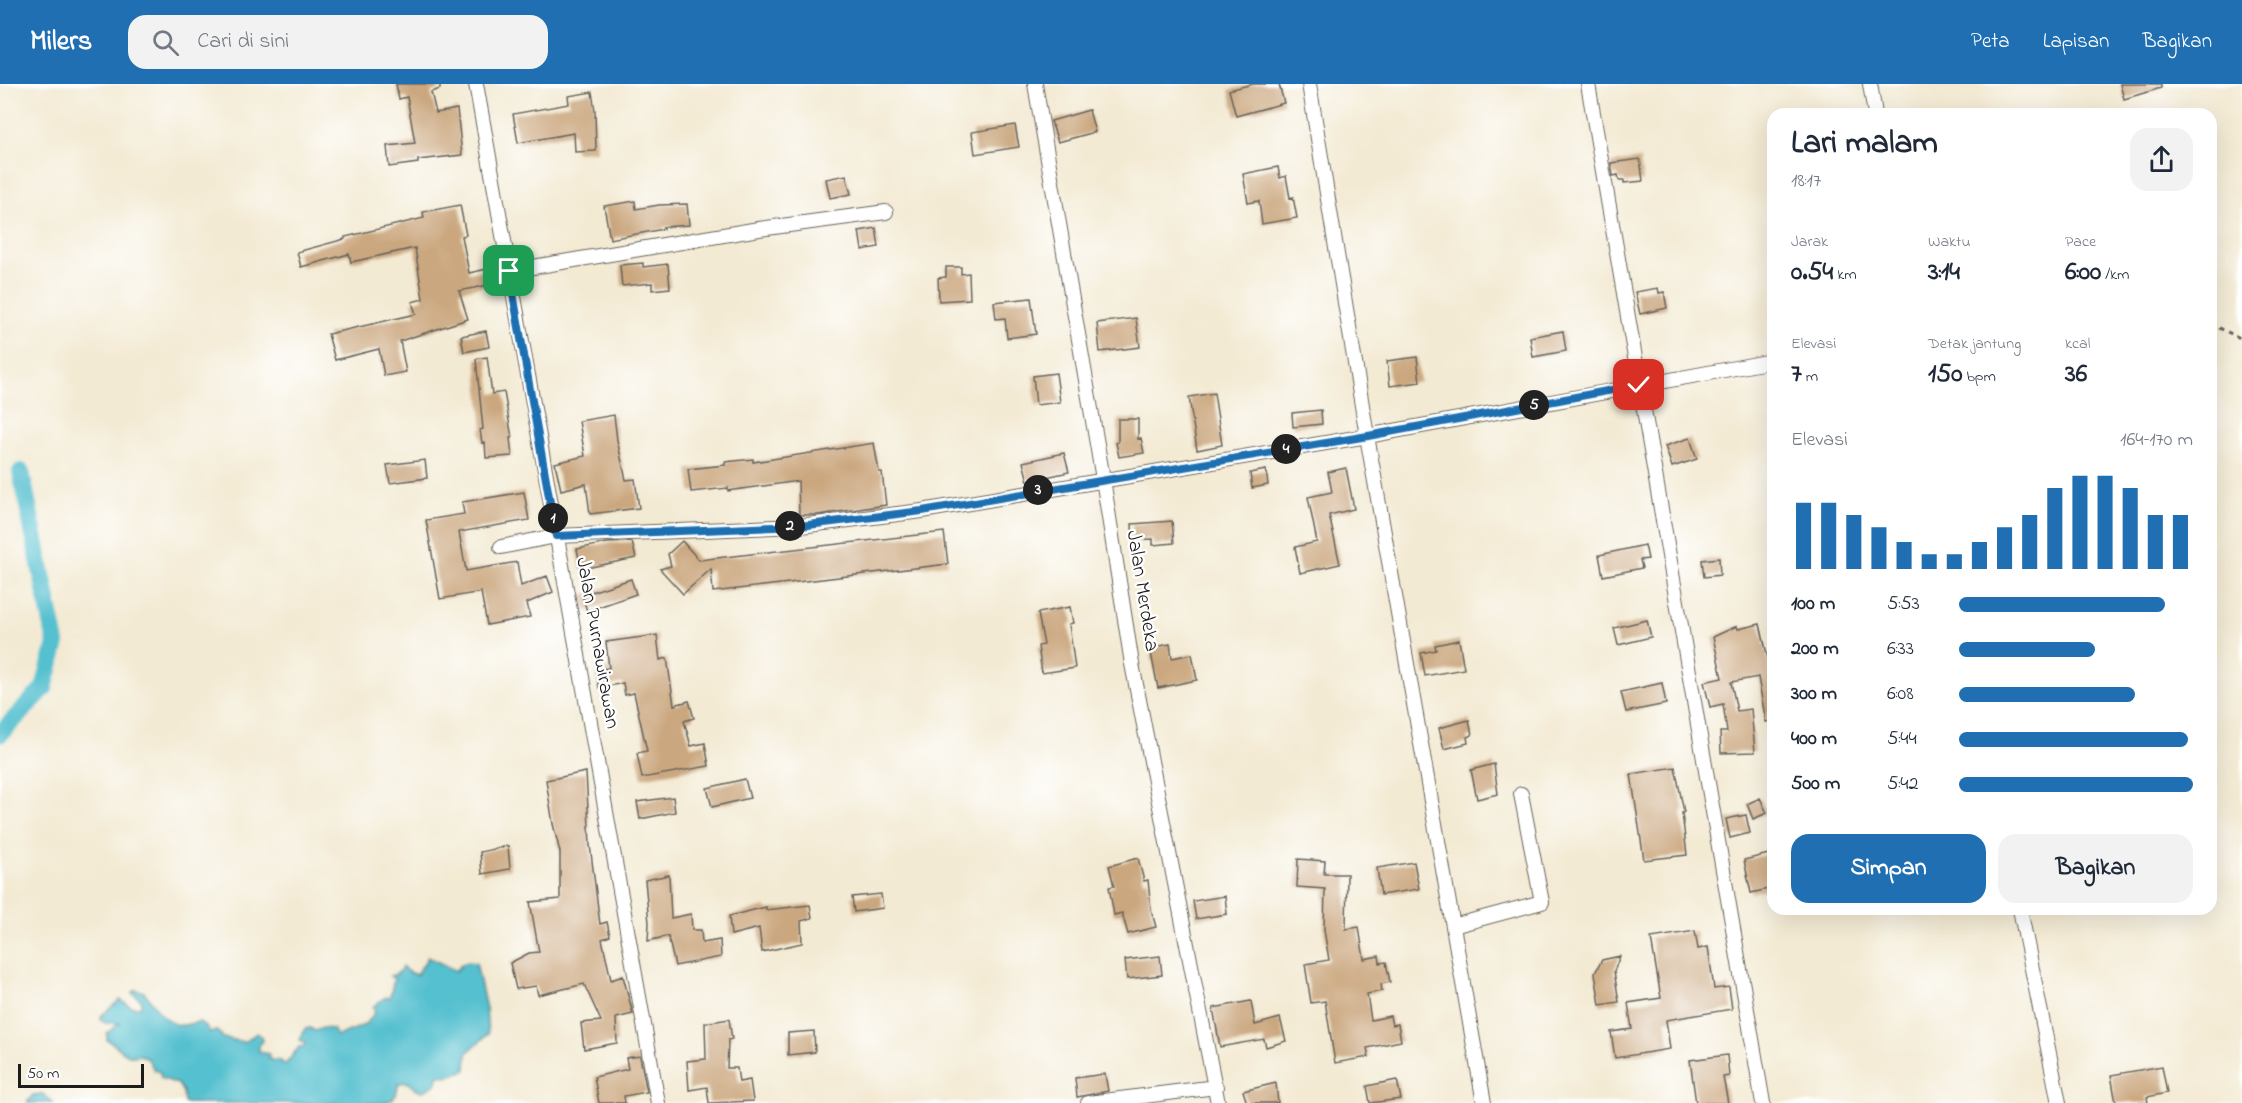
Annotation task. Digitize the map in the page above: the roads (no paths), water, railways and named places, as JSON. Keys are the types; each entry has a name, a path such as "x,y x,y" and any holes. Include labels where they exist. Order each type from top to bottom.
{"street":[{"name":"Jalan Purnawirawan","path":"476,84 658,1103"},
{"name":"Jalan Merdeka","path":"1035,84 1103,479 1132,664 1218,1103"},
{"path":"1309,84 1484,1103"},
{"path":"1588,84 1763,1103"},
{"path":"1870,84 1874,108"},
{"path":"509,271 759,229 886,212"},
{"path":"501,547 556,536 800,526 922,511 1368,436 1767,363"},
{"path":"1453,926 1542,902 1521,794"},
{"path":"2021,915 2059,1103"},
{"path":"1088,1103 1216,1087"}],"water":[{"path":"428,957 456,971 464,963 476,963 486,1009 488,1034 467,1053 466,1070 449,1076 438,1075 437,1083 420,1091 410,1083 398,1084 395,1096 384,1103 184,1103 183,1092 178,1084 161,1078 160,1072 154,1070 148,1059 141,1055 126,1054 107,1040 107,1033 120,1023 106,1023 100,1020 101,1016 120,1000 132,1007 140,1007 142,1001 132,993 136,990 144,992 156,1008 172,1023 184,1025 199,1022 210,1032 218,1031 223,1038 244,1042 257,1033 261,1036 262,1041 259,1044 259,1052 269,1054 268,1058 281,1061 285,1065 299,1047 303,1047 305,1043 300,1040 305,1029 310,1028 315,1031 323,1028 333,1029 337,1036 360,1027 373,1016 375,1010 373,1007 384,998 390,997 394,979 390,976 397,974 403,967 416,975"},
{"path":"43,1094 54,1103 27,1103 33,1095"}],"waterway":[{"path":"0,734 44,688 56,643 21,472"}]}
